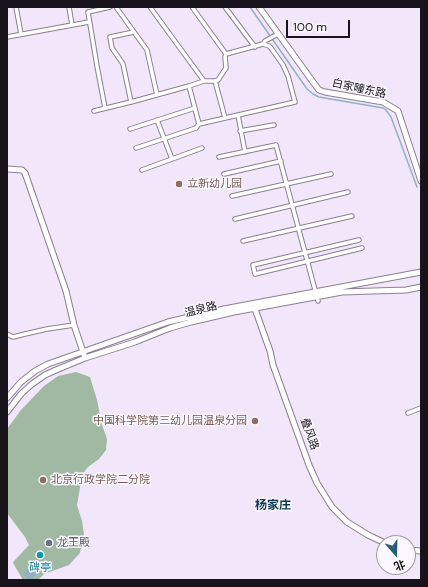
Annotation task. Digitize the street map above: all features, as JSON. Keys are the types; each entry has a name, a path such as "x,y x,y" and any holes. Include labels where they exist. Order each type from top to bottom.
{"main road":[{"name":"白家疃东路","path":"259,7 274,37 319,90 383,102 398,111 421,181"},
{"path":"7,169 22,170 25,173 66,291 74,325 85,358"},
{"name":"温泉路","path":"316,297 421,272"},
{"name":"温泉路","path":"7,398 21,382 48,364 168,322 198,314 342,292 406,290 421,287"},
{"name":"温泉路","path":"7,412 21,394 32,384 56,370 85,358 184,324 253,306"},
{"name":"叠风路","path":"253,306 270,351 273,365 317,483 332,507 348,522 376,539"}],"street":[{"path":"16,7 21,34"},
{"path":"69,7 72,25"},
{"path":"105,108 88,12 110,7"},
{"path":"116,7 147,50 156,95"},
{"path":"150,7 204,81"},
{"path":"94,111 204,81 218,80 226,68 226,54 192,7"},
{"path":"225,7 255,46"},
{"path":"7,37 89,22"},
{"path":"131,102 123,64 112,48 110,37 134,32"},
{"path":"226,54 263,44 265,41 274,37"},
{"path":"136,148 196,128 199,124 294,102 288,76 283,65 271,48 263,44"},
{"path":"215,81 225,118"},
{"path":"189,86 199,124"},
{"path":"130,129 194,108"},
{"path":"238,115 245,152"},
{"path":"157,120 172,159"},
{"path":"240,131 274,125"},
{"path":"219,157 276,145 316,297"},
{"path":"142,170 202,148"},
{"path":"224,174 281,161"},
{"path":"232,196 331,174"},
{"path":"234,219 348,192"},
{"path":"243,241 352,216"},
{"path":"359,240 252,265 255,274 362,248"},
{"path":"7,334 13,337 74,325"},
{"path":"408,413 421,408"}],"green space":[{"name":"北京行政学院二分院","path":"76,372 90,377 107,439 106,450 99,459 88,467 82,475 77,505 84,534 80,553 69,565 44,574 38,580 33,580 37,573 29,569 29,580 23,580 13,563 29,545 25,537 7,513 7,429 21,410 44,386 58,376"}],"water":[{"path":"29,569 37,573 33,580 28,579 24,574 24,571"}],"waterway":[{"path":"250,7 307,89 313,94 319,97 383,108 386,110 391,117 417,187"}],"place":[{"name":"立新幼儿园","path":"179,184"},
{"name":"中国科学院第三幼儿园温泉分园","path":"255,421"},
{"name":"北京行政学院二分院","path":"43,480"},
{"name":"龙王殿","path":"49,543"},
{"name":"碑亭","path":"40,555"}],"district":[{"name":"杨家庄","path":"273,506"}]}
